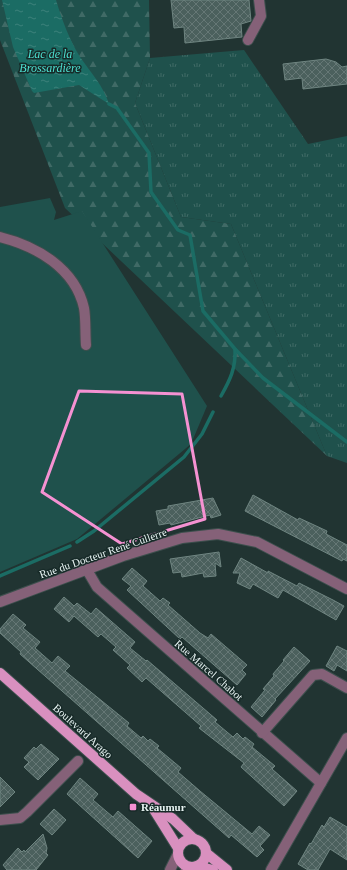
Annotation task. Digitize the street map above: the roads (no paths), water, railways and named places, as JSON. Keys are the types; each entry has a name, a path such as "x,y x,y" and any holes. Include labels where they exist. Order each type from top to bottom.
{"main road":[{"name":"Boulevard Arago","path":"0,673 88,752 152,806 173,819 194,839"},
{"name":"Boulevard Arago","path":"152,806 178,851"},
{"path":"213,870 191,867 182,862 178,851 183,842 194,839 201,842 206,853 227,870"},
{"path":"191,867 203,860 206,853"}],"street":[{"path":"248,40 261,16 259,0"},
{"path":"0,237 16,241 39,251 51,259 62,270 76,289 84,308 86,345"},
{"name":"Rue du Docteur René Cullerre","path":"0,602 123,556 182,538 218,534 257,542 347,589"},
{"name":"Rue Marcel Chabot","path":"87,570 97,587 262,733 321,783"},
{"path":"262,733 313,675 322,674 347,688"},
{"path":"271,870 347,738"},
{"path":"0,820 20,818 78,760"},
{"path":"170,870 178,851"}],"water":[{"name":"Lac de la Brossardière","path":"2,0 56,0 72,43 100,85 109,104 79,85 34,93 13,47"}],"waterway":[{"path":"109,104 117,108 149,153 151,192 178,230 190,235 203,311 235,349 263,378 347,442"},
{"path":"221,396 232,374 235,349"},
{"path":"77,542 94,531 184,457 202,434 213,412"},
{"path":"0,576 70,546"}],"place":[{"name":"Réaumur","path":"133,807"}]}
